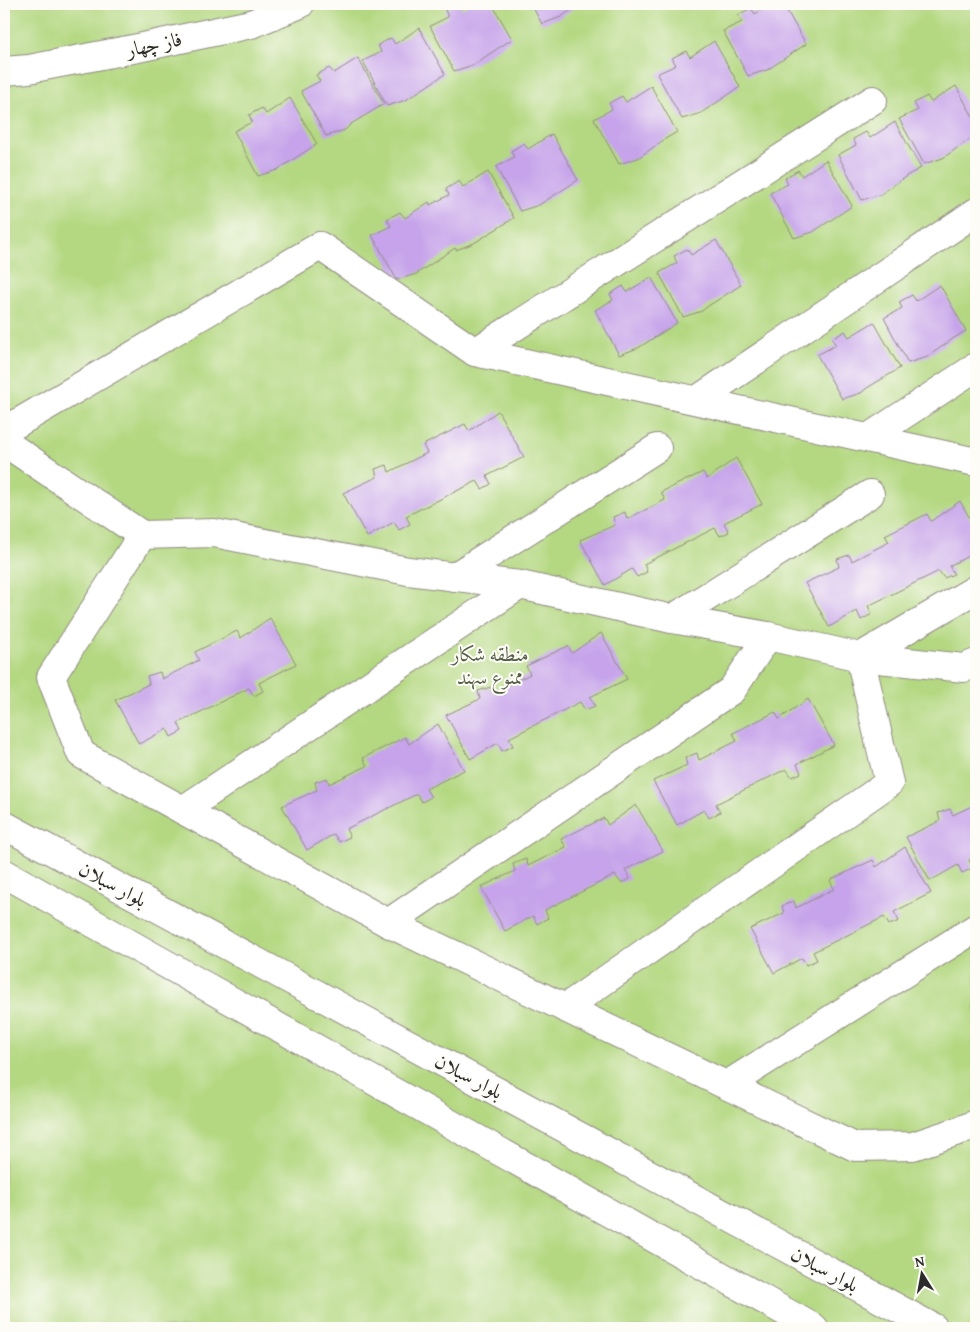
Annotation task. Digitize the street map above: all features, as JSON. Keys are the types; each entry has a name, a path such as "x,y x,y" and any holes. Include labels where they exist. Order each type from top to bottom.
{"street":[{"name":"فاز چهار","path":"4,71 29,69 251,24 300,4"},
{"path":"475,352 873,100"},
{"path":"697,400 976,212"},
{"path":"4,431 320,246 475,352 976,462"},
{"path":"868,438 976,367"},
{"path":"4,442 142,536 214,533 408,571 520,585 672,619 768,636 860,657 964,668 976,663"},
{"path":"454,577 657,448"},
{"path":"672,619 870,494"},
{"path":"142,536 51,677 81,754 388,922 855,1147 913,1146 976,1124"},
{"path":"182,810 520,585"},
{"path":"860,657 976,589"},
{"path":"388,922 732,690 768,636"},
{"path":"565,1008 889,783 860,657"},
{"name":"بلوار سبلان","path":"4,825 934,1328"},
{"path":"4,873 814,1328"},
{"path":"727,1086 976,928"}],"green space":[{"name":"منطقه شکار ممنوع سهند","path":"4,4 976,4 976,1328 4,1328"}],"building":[{"path":"456,4 462,9 470,4 492,4 512,39 473,65 454,71 430,26 448,17 445,10"},
{"path":"531,4 580,4 561,17 542,24"},
{"path":"771,4 783,4 806,44 767,70 748,76 723,31 742,22 738,15 751,8 755,14"},
{"path":"419,28 445,74 406,100 387,106 363,61 381,52 378,45 391,38 395,44"},
{"path":"714,41 740,87 701,113 682,119 657,74 676,65 672,58 686,51 690,57"},
{"path":"358,58 384,104 351,124 345,130 326,136 301,91 320,81 316,75 329,68 334,73"},
{"path":"651,86 677,132 638,158 619,164 594,119 612,109 609,103 622,96 626,102"},
{"path":"956,86 976,122 976,135 943,158 924,164 899,119 918,110 914,103 927,96 931,102"},
{"path":"290,98 317,144 277,170 258,176 234,131 252,122 249,115 262,108 266,114"},
{"path":"895,122 921,168 881,194 862,200 838,155 856,145 853,139 866,132 870,138"},
{"path":"552,134 578,180 539,205 520,211 496,167 514,157 511,151 524,143 528,149"},
{"path":"826,160 852,206 813,232 794,238 770,193 788,184 785,178 798,170 802,176"},
{"path":"488,172 514,218 474,243 456,250 455,248 416,274 397,280 372,235 391,226 387,219 400,212 405,218 429,202 430,205 449,195 446,189 459,181 463,187"},
{"path":"716,240 741,285 702,311 683,317 659,273 677,263 674,256 687,249 691,255"},
{"path":"651,277 677,323 638,348 619,355 595,310 613,300 610,294 623,286 627,292"},
{"path":"940,285 966,331 927,357 908,363 884,318 902,308 899,302 912,295 916,301"},
{"path":"874,322 900,368 861,393 842,399 817,355 836,345 832,339 845,331 849,337"},
{"path":"498,411 524,457 487,476 491,484 482,489 477,481 406,516 410,524 399,530 394,522 367,537 343,493 377,477 375,469 387,465 389,472 427,453 423,445 465,424 469,431"},
{"path":"736,458 762,504 724,523 729,532 720,536 715,528 644,564 647,572 637,577 632,569 605,585 580,540 615,525 613,517 625,512 627,519 665,500 661,492 703,472 707,479"},
{"path":"960,501 976,529 976,552 949,566 954,574 944,578 939,571 868,606 872,614 861,620 857,611 829,627 805,583 839,567 837,559 849,555 852,561 889,542 885,535 927,514 931,521"},
{"path":"270,618 296,664 259,683 263,691 254,696 249,688 178,723 182,731 171,737 167,729 139,744 115,700 149,684 147,676 160,672 162,679 199,660 195,652 237,631 241,638"},
{"path":"601,633 627,679 590,697 595,706 585,710 580,702 509,738 513,746 502,751 498,743 470,759 446,715 480,699 478,691 491,687 493,693 530,674 526,666 568,646 572,653"},
{"path":"808,699 834,745 797,764 801,773 792,777 786,769 716,804 720,812 709,818 704,810 677,825 653,781 687,765 685,758 697,753 699,760 737,741 733,733 775,712 779,719"},
{"path":"438,724 464,770 426,789 431,797 422,802 417,794 346,829 350,837 339,842 334,834 307,850 282,806 317,790 315,782 327,778 329,784 367,766 363,758 405,737 409,744"},
{"path":"976,804 976,856 969,860 973,868 962,873 958,865 930,881 906,837 940,821 938,813 950,809 953,815"},
{"path":"636,805 663,851 625,870 630,879 621,883 615,875 545,910 548,918 537,924 533,916 505,931 481,887 515,871 513,864 526,859 528,866 566,847 561,839 604,818 608,825"},
{"path":"905,847 931,893 894,912 899,921 889,925 884,917 813,952 817,960 806,965 802,958 774,973 750,929 784,913 782,906 794,901 796,908 834,889 830,880 873,860 876,867"}]}
